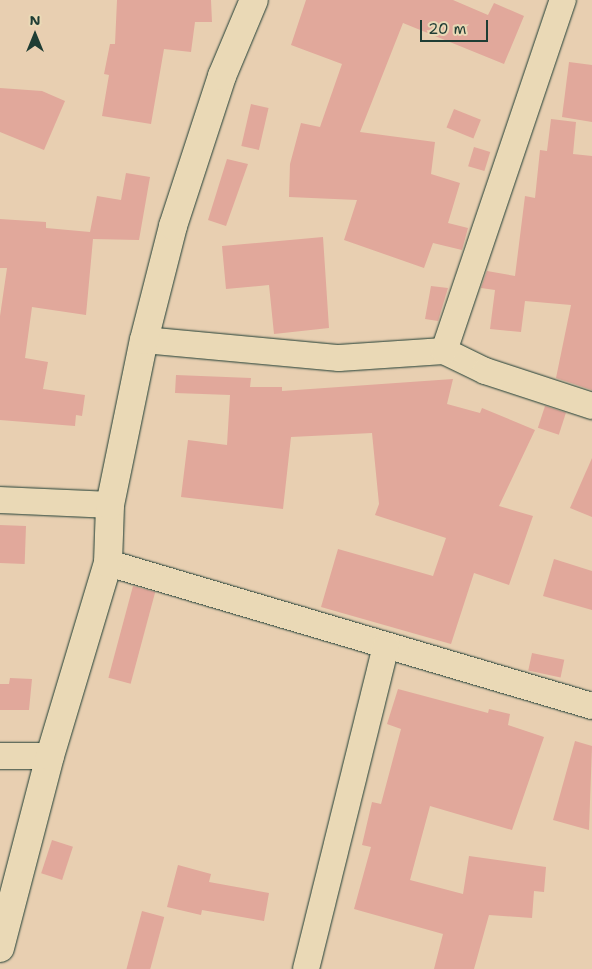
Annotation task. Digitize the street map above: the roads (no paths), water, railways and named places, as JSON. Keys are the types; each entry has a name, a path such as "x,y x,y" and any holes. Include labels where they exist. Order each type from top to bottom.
{"main road":[{"path":"0,948 50,756 108,563 110,505 144,340 173,226 216,95 254,0"}],"street":[{"path":"444,351 563,0"},
{"path":"144,340 339,358 444,351 485,371 592,406"},
{"path":"0,500 110,505"},
{"path":"108,563 592,706"},
{"path":"306,969 386,646"},
{"path":"0,756 50,756"}]}
